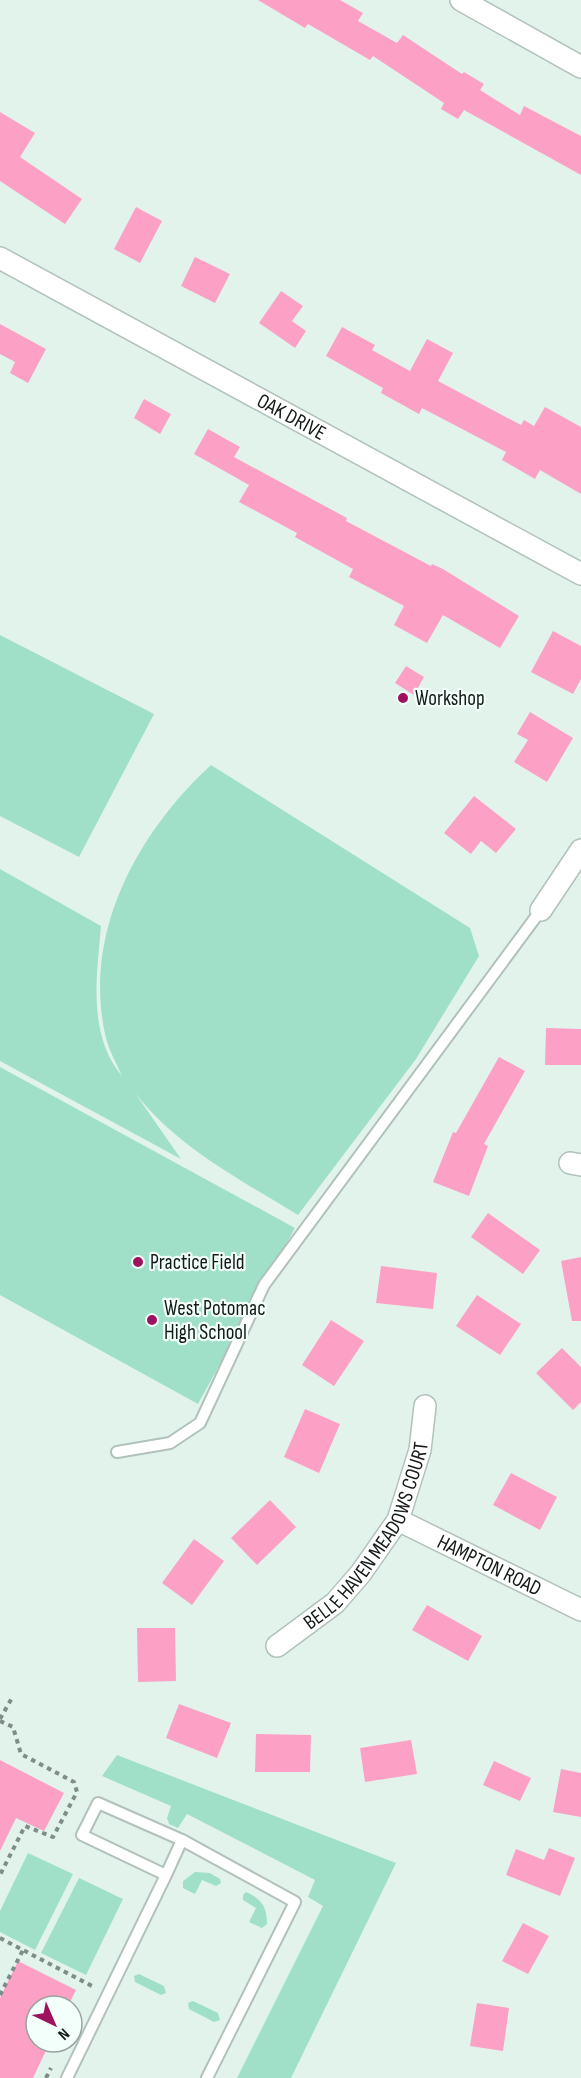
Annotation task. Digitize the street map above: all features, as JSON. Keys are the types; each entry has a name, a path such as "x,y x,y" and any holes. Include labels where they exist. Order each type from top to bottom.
{"street":[{"path":"461,0 581,67"},
{"name":"OAK DRIVE","path":"0,258 581,574"},
{"path":"541,910 581,850"},
{"name":"BELLE HAVEN MEADOWS COURT","path":"277,1646 335,1603 361,1573 398,1520 420,1450 425,1406"},
{"name":"HAMPTON ROAD","path":"398,1520 581,1610"}],"lane":[{"path":"117,1452 170,1443 200,1422 264,1285 541,910"},
{"path":"166,1875 82,1835 98,1803 182,1840 295,1902 207,2078"},
{"path":"67,2078 182,1840"}],"path":[{"path":"0,1875 25,1826 53,1837 77,1791 74,1782 21,1754 13,1727 0,1720 12,1696"},
{"path":"0,1938 92,1986 87,1996"},
{"path":"0,1995 23,1950"}],"green space":[{"path":"0,635 154,714 79,857 0,816"},
{"path":"211,765 470,928 479,956 416,1059 298,1215 232,1175 190,1146 170,1130 135,1093 181,1159 0,1061 0,869 101,926 97,984 99,1023 103,1042 122,1076 106,1040 100,996 102,958 110,922 122,886 140,853 161,821"},
{"name":"Practice Field","path":"0,1067 295,1228 198,1404 0,1295"},
{"path":"117,1755 396,1863 291,2078 237,2078 323,1906 308,1897 315,1880 187,1814 178,1828 169,1824 167,1818 171,1806 102,1776"},
{"path":"28,1853 73,1874 35,1950 0,1932 0,1911"},
{"path":"195,1872 210,1873 220,1879 221,1883 216,1886 202,1880 195,1894 183,1888 183,1881"},
{"path":"79,1878 123,1899 86,1975 41,1953"},
{"path":"246,1892 260,1901 265,1908 267,1924 262,1928 249,1922 256,1908 243,1900"},
{"path":"139,1974 164,1986 166,1993 161,1995 135,1982 134,1976"},
{"path":"193,2001 218,2013 220,2020 214,2022 189,2009 188,2003"}],"building":[{"path":"258,0 340,0 363,13 358,21 397,43 403,35 462,74 464,72 484,84 480,90 520,115 524,106 581,136 581,175 464,110 458,119 441,109 444,103 373,56 370,60 308,24 305,28"},
{"path":"0,112 35,133 20,157 82,199 65,224 0,181"},
{"path":"136,207 162,221 140,263 114,249"},
{"path":"195,257 230,274 215,303 181,286"},
{"path":"281,291 303,306 292,321 306,331 295,348 259,323"},
{"path":"0,324 46,349 28,383 10,373 15,362 0,354"},
{"path":"342,327 375,345 372,350 410,371 427,339 453,353 438,381 521,425 524,420 534,426 545,407 581,427 581,494 540,470 535,479 502,460 506,452 422,408 419,414 381,393 383,388 326,356"},
{"path":"144,399 171,414 160,434 134,418"},
{"path":"208,429 240,447 234,457 347,518 346,521 431,566 432,564 443,569 519,616 500,648 443,615 427,643 394,625 404,606 349,577 353,569 295,537 297,533 239,502 249,485 194,454"},
{"path":"553,631 581,646 581,679 573,694 531,672"},
{"path":"406,666 424,677 414,695 395,683"},
{"path":"530,712 573,738 547,782 514,762 528,740 517,734"},
{"path":"474,796 516,829 496,853 481,841 471,854 444,833"},
{"path":"546,1028 581,1029 581,1065 545,1065"},
{"path":"499,1057 525,1071 484,1144 488,1146 469,1196 433,1182 453,1132 456,1133"},
{"path":"488,1213 540,1250 523,1274 471,1237"},
{"path":"581,1257 581,1321 572,1321 561,1261"},
{"path":"381,1266 437,1273 433,1309 376,1303"},
{"path":"477,1295 521,1324 500,1355 456,1326"},
{"path":"331,1320 364,1341 334,1386 302,1365"},
{"path":"562,1348 581,1367 581,1402 573,1410 536,1373"},
{"path":"305,1409 340,1424 319,1473 284,1457"},
{"path":"511,1473 557,1497 540,1530 493,1505"},
{"path":"270,1500 296,1527 257,1565 231,1538"},
{"path":"194,1539 224,1561 192,1605 162,1583"},
{"path":"427,1605 482,1636 468,1661 412,1630"},
{"path":"137,1628 175,1628 176,1681 138,1682"},
{"path":"179,1704 231,1723 217,1758 166,1738"},
{"path":"256,1734 311,1735 310,1772 255,1772"},
{"path":"411,1740 417,1774 365,1782 360,1748"},
{"path":"0,1760 64,1793 44,1831 16,1818 0,1851"},
{"path":"494,1761 531,1778 520,1801 483,1785"},
{"path":"561,1769 581,1773 581,1817 553,1812"},
{"path":"549,1848 575,1858 560,1896 506,1875 516,1849 544,1860"},
{"path":"523,1923 549,1936 528,1974 502,1961"},
{"path":"18,1961 76,1990 74,1994 24,1994 24,2054 44,2054 33,2078 0,2078 0,1998"},
{"path":"477,2003 509,2008 503,2051 470,2046"}],"place":[{"name":"Workshop","path":"403,698"},
{"name":"Practice Field","path":"138,1262"},
{"name":"West Potomac High School","path":"152,1320"}]}
